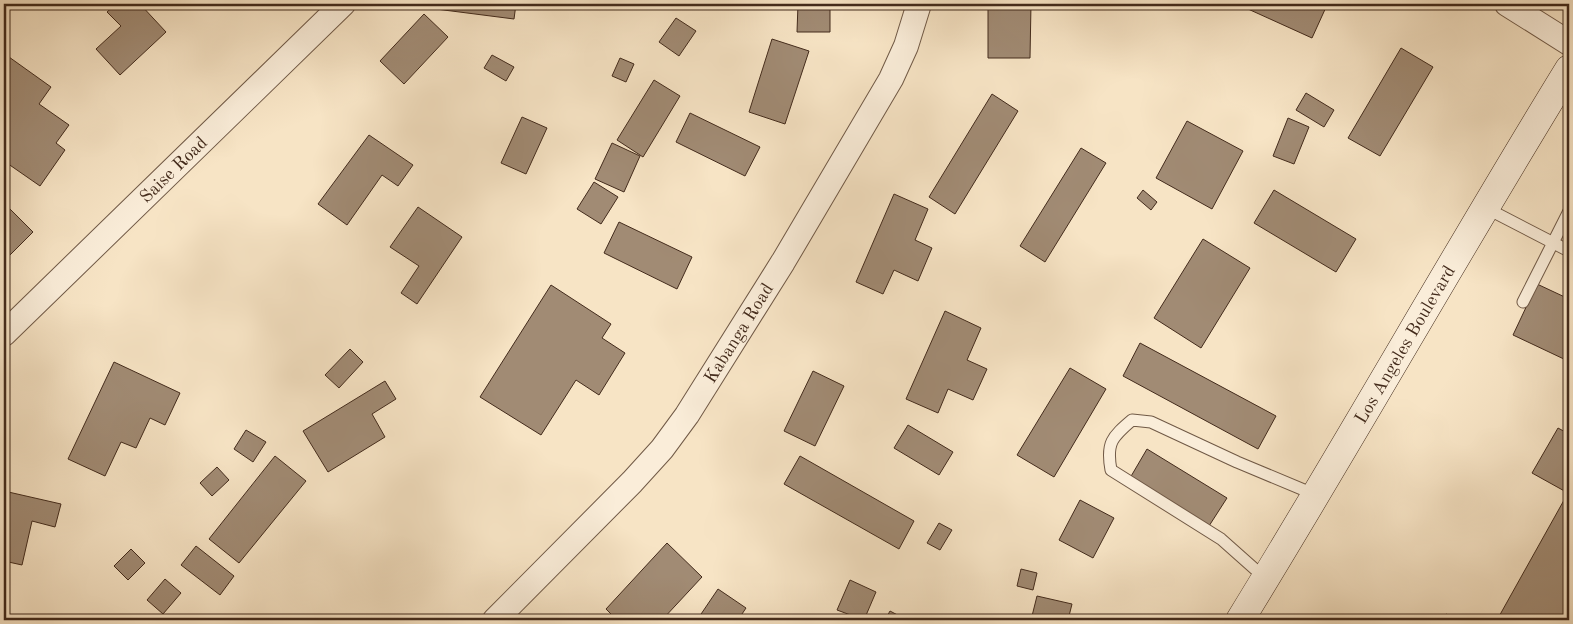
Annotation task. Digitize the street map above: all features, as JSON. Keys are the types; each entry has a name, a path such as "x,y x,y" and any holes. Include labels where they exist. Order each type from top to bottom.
{"main road":[{"name":"Los Angeles Boulevard","path":"1240,620 1316,496 1484,207 1569,69"}],"street":[{"name":"Saise Road","path":"4,334 342,4"},
{"name":"Kabanga Road","path":"495,620 632,482 662,449 686,415 778,270 891,79 906,46 919,4"},
{"path":"1507,4 1569,43"}],"lane":[{"path":"1484,207 1569,251"},
{"path":"1523,302 1551,242 1569,211"},
{"path":"1266,579 1221,539 1111,470 1108,453 1116,434 1132,420 1151,422 1316,496"}],"building":[{"path":"116,4 140,4 166,32 120,75 96,49 121,26 107,12"},
{"path":"437,4 516,4 514,19 436,9"},
{"path":"798,4 830,4 830,32 797,32"},
{"path":"988,4 1031,4 1030,58 988,58"},
{"path":"1237,4 1324,4 1327,5 1312,38"},
{"path":"424,14 448,37 404,84 380,61"},
{"path":"676,18 696,31 679,56 659,42"},
{"path":"772,39 809,51 785,124 749,112"},
{"path":"1401,48 1433,67 1380,156 1348,138"},
{"path":"492,55 514,67 506,81 484,68"},
{"path":"9,57 51,87 39,104 69,125 56,143 65,150 40,186 4,161 4,112 6,109 4,107 4,64"},
{"path":"620,58 634,64 626,82 612,76"},
{"path":"654,80 680,96 643,157 617,140"},
{"path":"1306,93 1334,110 1324,127 1296,110"},
{"path":"992,94 1018,111 955,214 929,197"},
{"path":"690,113 760,147 745,176 676,142"},
{"path":"522,117 547,128 526,174 501,163"},
{"path":"1288,118 1309,127 1294,164 1273,156"},
{"path":"1187,121 1243,151 1212,209 1156,178"},
{"path":"369,135 413,165 398,186 382,175 347,225 318,204"},
{"path":"612,143 640,156 624,192 595,179"},
{"path":"1081,148 1106,163 1045,262 1020,246"},
{"path":"594,182 618,197 601,224 577,209"},
{"path":"1143,190 1157,202 1151,210 1137,198"},
{"path":"1274,190 1356,239 1336,272 1254,223"},
{"path":"894,194 928,209 915,240 932,248 918,281 894,270 883,294 856,282"},
{"path":"4,203 33,232 4,261"},
{"path":"418,207 462,237 417,304 401,293 419,266 390,247"},
{"path":"619,222 692,257 677,289 604,253"},
{"path":"1203,239 1250,268 1201,348 1154,318"},
{"path":"1537,284 1569,299 1569,353 1566,360 1513,335"},
{"path":"551,285 611,324 602,338 625,353 599,395 576,380 541,435 480,397"},
{"path":"945,311 981,328 967,360 987,369 973,400 948,389 938,413 906,399"},
{"path":"1140,343 1276,416 1258,449 1123,376"},
{"path":"350,349 363,362 339,388 325,375"},
{"path":"114,362 180,393 165,425 150,418 136,448 121,442 105,476 68,459"},
{"path":"1070,368 1106,389 1054,477 1017,455"},
{"path":"813,371 844,386 815,446 784,431"},
{"path":"385,381 396,399 372,414 385,437 328,472 303,431"},
{"path":"908,425 953,452 939,475 894,448"},
{"path":"1558,428 1569,434 1569,605 1561,620 1497,620 1568,493 1532,473"},
{"path":"246,430 266,442 253,462 234,449"},
{"path":"1147,449 1227,498 1209,526 1130,478"},
{"path":"275,456 306,481 239,563 209,539"},
{"path":"800,456 914,521 899,549 784,484"},
{"path":"217,467 229,480 212,496 200,483"},
{"path":"4,491 61,504 55,527 32,521 22,565 4,561"},
{"path":"1080,500 1114,518 1093,558 1059,540"},
{"path":"939,523 952,530 940,550 927,543"},
{"path":"667,543 702,577 662,620 617,620 606,609"},
{"path":"196,546 234,576 220,595 181,565"},
{"path":"131,549 145,563 128,580 114,566"},
{"path":"1021,569 1037,573 1033,590 1017,586"},
{"path":"165,579 181,593 163,614 147,600"},
{"path":"850,580 876,592 864,620 837,610"},
{"path":"718,589 746,608 738,620 697,620"},
{"path":"1037,596 1072,604 1068,620 1031,620"},
{"path":"890,611 907,620 885,620"},
{"path":"1446,614 1458,620 1442,620"}]}
